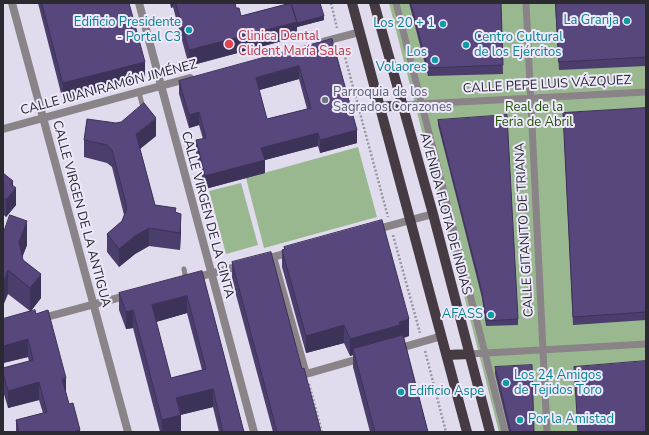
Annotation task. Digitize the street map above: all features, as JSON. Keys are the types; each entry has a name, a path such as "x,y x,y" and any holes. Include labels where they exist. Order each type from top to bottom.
{"main road":[{"path":"352,3 467,432"},
{"name":"AVENIDA FLOTA DE INDIAS","path":"374,3 433,214 490,432"},
{"path":"380,107 402,105"},
{"path":"447,355 469,354"}],"street":[{"name":"CALLE VIRGEN DE LA ANTIGUA","path":"12,3 128,432"},
{"name":"CALLE VIRGEN DE LA CINTA","path":"139,3 160,86 254,432"},
{"path":"396,3 505,432"},
{"name":"CALLE GITANITO DE TRIANA","path":"526,3 547,432"},
{"path":"317,44 360,32"},
{"name":"CALLE JUAN RAMÓN JIMÉNEZ","path":"3,128 198,76"},
{"name":"CALLE PEPE LUIS VÁZQUEZ","path":"402,105 646,92"},
{"path":"362,233 433,214"},
{"path":"183,281 303,249"},
{"path":"273,257 306,374 374,355"},
{"path":"33,321 136,293"},
{"path":"388,351 442,336"},
{"path":"469,354 646,344"}],"lane":[{"path":"139,92 142,104"},
{"path":"183,281 184,269"}],"path":[{"path":"331,3 338,29"},
{"path":"342,47 389,221"},
{"path":"391,228 420,336"},
{"path":"424,347 446,432"},
{"path":"306,374 322,432"}],"green space":[{"name":"Real de la Feria de Abril","path":"389,3 646,3 646,432 499,432"},
{"path":"358,147 377,217 264,248 246,178"},
{"path":"241,183 258,245 226,254 209,191"}],"building":[{"path":"42,3 129,3 145,62 63,83"},
{"path":"176,3 235,3 236,8 239,8 241,16 291,3 297,22 189,50"},
{"path":"291,3 320,3 324,16 297,23"},
{"path":"411,3 501,3 503,65 428,68"},
{"path":"556,3 646,3 646,57 559,62"},
{"path":"332,39 357,130 320,140 318,133 261,148 265,160 205,176 196,140 206,138 199,112 189,115 179,81","holes":["299,66 311,108 267,119 256,78"]},
{"path":"144,103 156,118 136,134 155,205 176,208 175,212 181,214 180,233 149,228 135,236 119,249 107,234 122,221 127,208 112,150 107,145 84,140 87,119 116,123 121,122"},
{"path":"646,108 646,312 573,317 563,113"},
{"path":"507,115 518,319 486,321 482,292 438,120"},
{"path":"3,173 13,181 11,184 16,188 6,200 3,197"},
{"path":"10,215 27,221 19,242 23,260 41,274 30,288 8,270 3,282 3,234"},
{"path":"382,220 409,319 399,322 400,325 350,339 344,325 306,336 282,250 285,249 284,247"},
{"path":"271,252 302,369 304,368 321,432 277,432 232,262"},
{"path":"202,271 244,432 223,432 213,389 176,398 181,415 162,420 133,310 126,312 119,293","holes":["187,296 206,369 171,378 152,305"]},
{"path":"35,310 36,314 48,310 66,378 62,379 69,404 73,403 80,430 76,432 19,432 16,420 47,412 39,382 8,391 3,368 33,360 28,339 3,346 3,319"},
{"name":"Edificio Aspe","path":"403,335 428,432 375,432 353,349"},
{"path":"646,361 646,432 578,432 574,367"},
{"path":"532,365 534,432 511,432 495,367"}],"place":[{"name":"La Granja","path":"627,21"},
{"name":"Los 20 + 1","path":"443,24"},
{"name":"Edificio Presidente - Portal C3","path":"189,30"},
{"name":"Clinica Dental Clident María Salas","path":"229,44"},
{"name":"Centro Cultural de los Ejércitos","path":"466,45"},
{"name":"Los Volaores","path":"435,60"},
{"name":"Parroquia de los Sagrados Corazones","path":"325,100"},
{"name":"AFASS","path":"491,315"},
{"name":"Los 24 Amigos de Tejidos Toro","path":"506,383"},
{"name":"Edificio Aspe","path":"401,392"},
{"name":"Por la Amistad","path":"520,420"}]}
